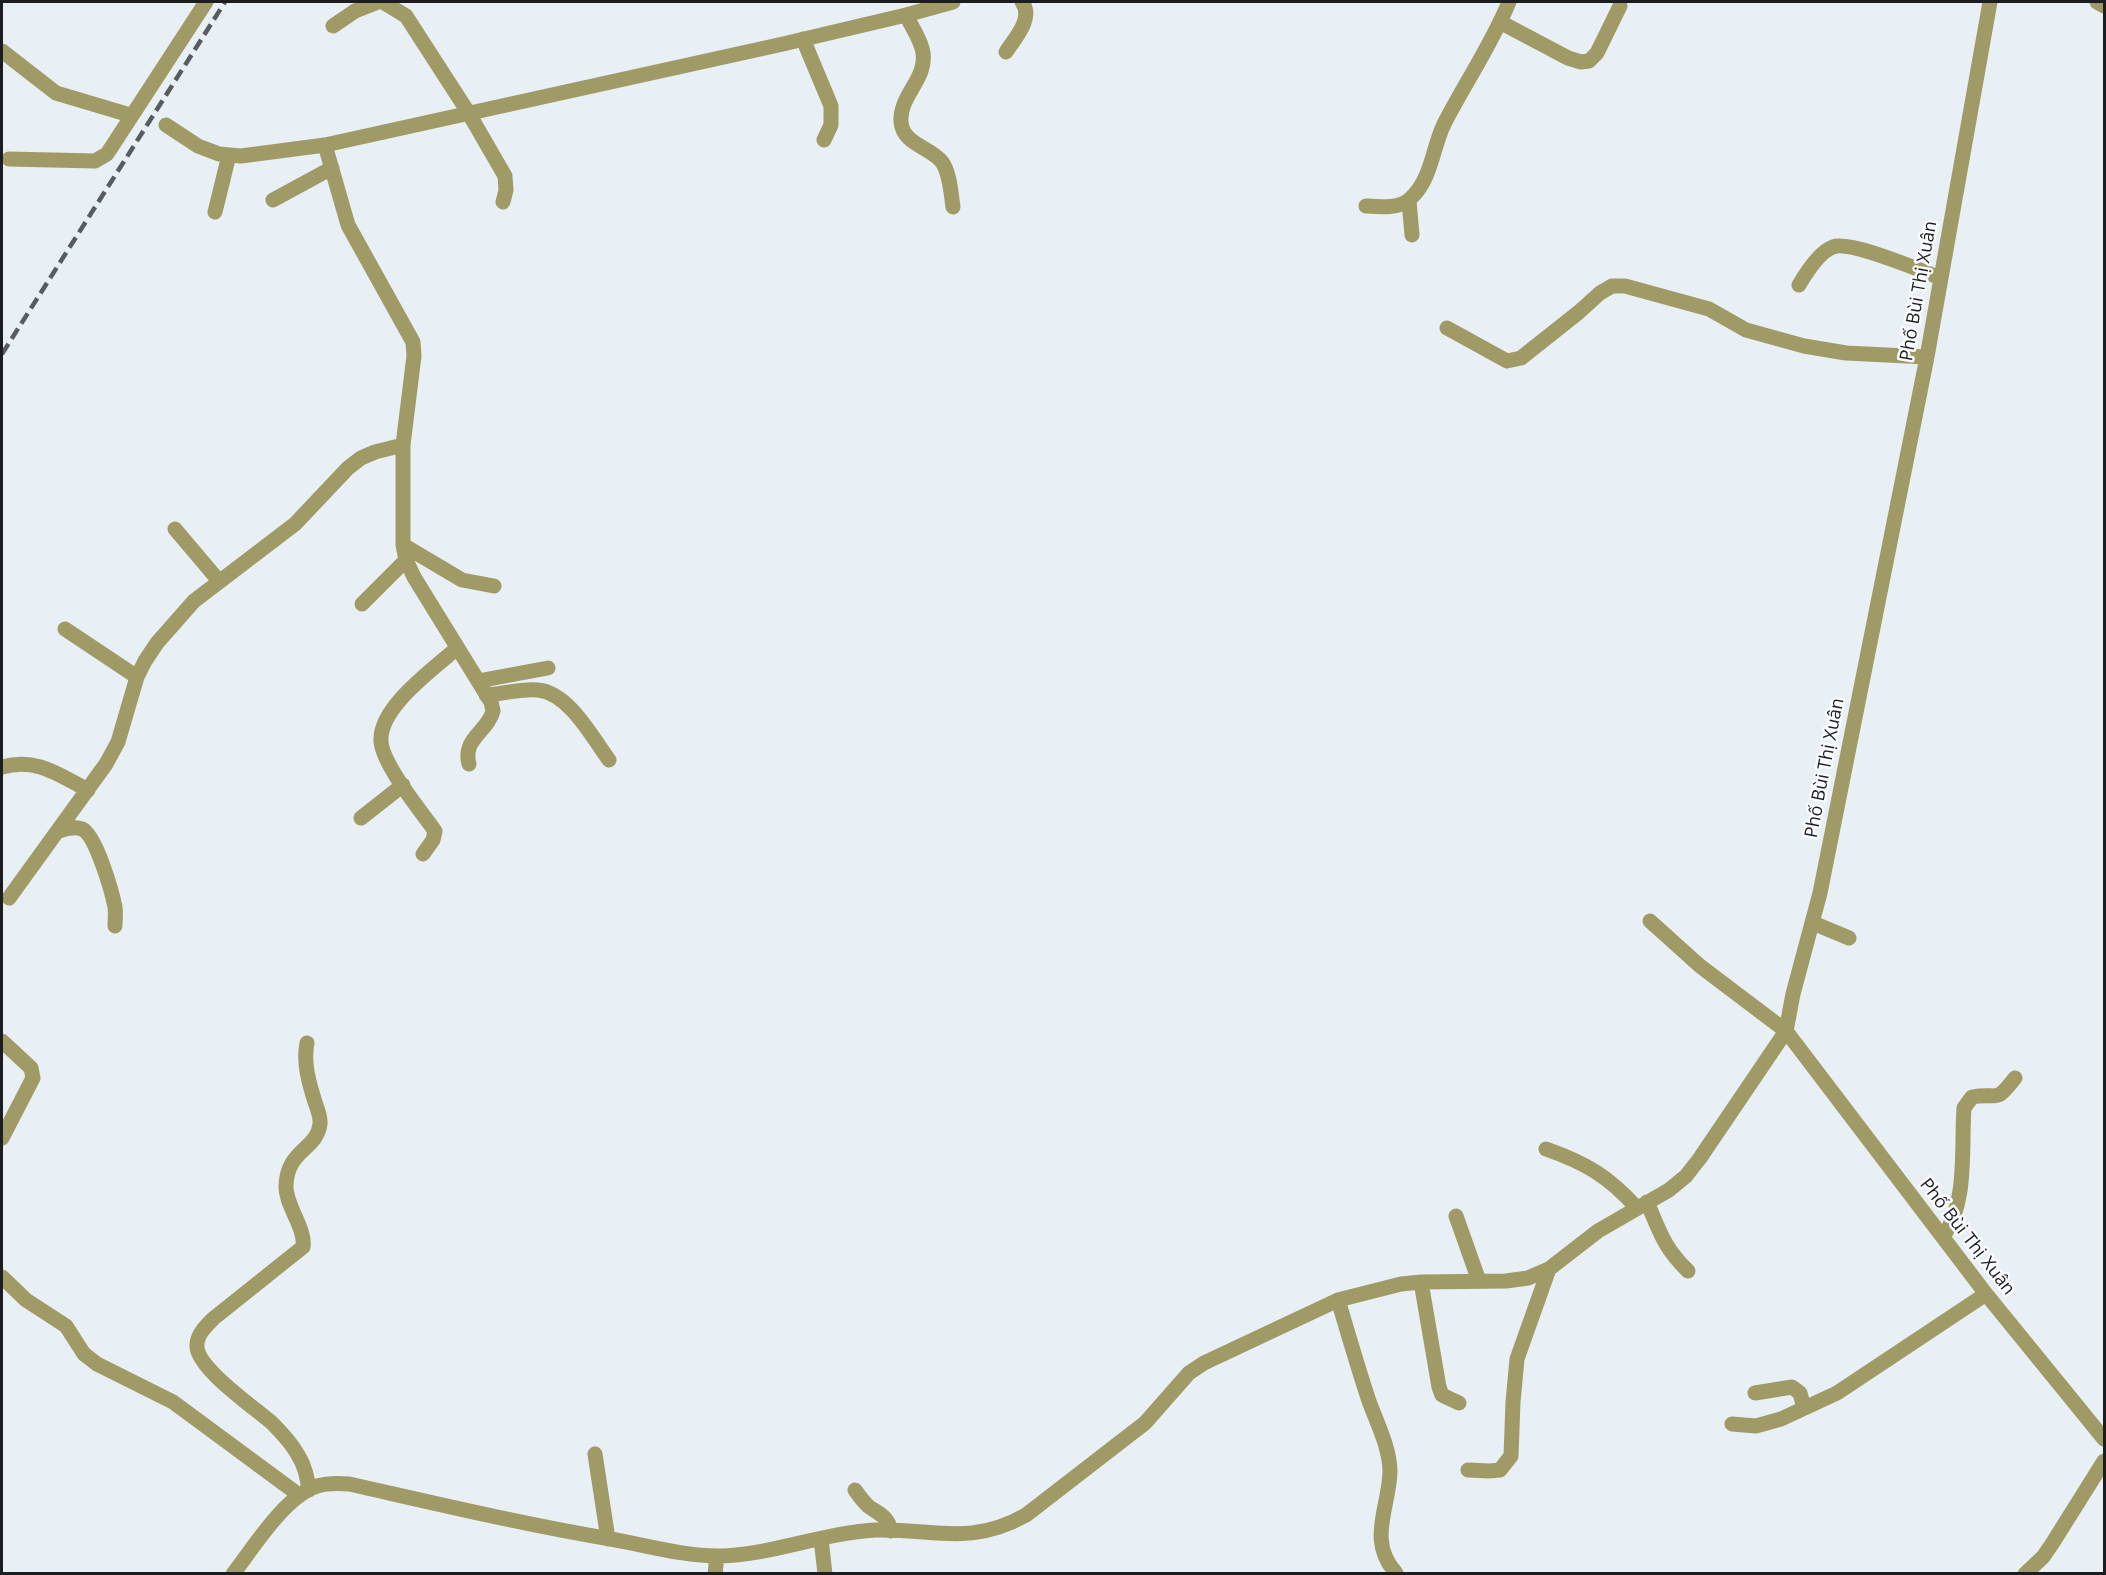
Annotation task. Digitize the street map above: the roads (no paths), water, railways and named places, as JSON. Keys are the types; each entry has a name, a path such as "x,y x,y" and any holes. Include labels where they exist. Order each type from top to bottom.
{"street":[{"path":"333,26 355,11 378,2"},
{"path":"383,2 405,16 468,112 506,176 503,202"},
{"path":"166,125 198,146 219,154 241,156 325,145 803,39 953,2"},
{"path":"1006,52 1025,21 1025,6 1022,2"},
{"path":"1366,206 1388,207 1409,201 1418,190 1429,170 1443,126 1509,2"},
{"name":"Phố Bùi Thị Xuân","path":"1990,2 1927,357 1813,923 1793,994 1786,1031 1986,1294 2104,1439"},
{"path":"2097,2 2104,6"},
{"path":"9,159 94,161 107,154 203,3"},
{"path":"1500,22 1568,58 1581,62 1589,61 1597,53 1620,6"},
{"path":"906,15 924,51 922,72 905,103 901,122 907,137 942,162 953,207"},
{"path":"803,39 831,106 831,124 824,140"},
{"path":"2,51 56,93 130,115"},
{"path":"325,145 348,225 413,342 414,356 403,445 405,553 414,577 491,702 493,715 474,736 469,746 467,758 469,764"},
{"path":"215,212 229,155"},
{"path":"273,200 332,168"},
{"path":"1409,201 1412,235"},
{"path":"1799,285 1820,258 1833,247 1843,245 1858,248 1941,278"},
{"path":"1447,328 1507,361 1521,358 1600,293 1612,286 1625,286 1708,309 1746,330 1804,346 1846,353 1927,357"},
{"path":"9,898 88,790 118,742 137,677 157,643 194,601 295,524 348,468 361,458 375,452 403,445"},
{"path":"176,529 219,581"},
{"path":"405,553 462,580 494,586"},
{"path":"362,604 405,553"},
{"path":"65,629 137,677"},
{"path":"423,854 433,840 435,831 384,753 381,741 382,727 394,705 457,648"},
{"path":"478,681 548,668"},
{"path":"486,695 535,689 548,691 574,712 609,760"},
{"path":"2,767 20,763 37,765 88,790"},
{"path":"361,818 403,785"},
{"path":"58,831 74,828 84,830 88,835 97,850 115,907 115,926"},
{"path":"233,1574 284,1508 315,1486 330,1483 349,1484 553,1529 696,1555 742,1554 857,1531 960,1535 986,1532 1008,1525 1026,1515 1145,1423 1189,1373 1204,1363 1338,1300 1401,1284 1506,1281 1528,1278 1549,1269 1598,1231 1669,1190 1686,1176 1786,1031 1708,973 1650,921"},
{"path":"1813,923 1849,938"},
{"path":"2,1041 31,1068 33,1078 2,1138"},
{"path":"304,1493 307,1472 298,1455 274,1425 213,1373 199,1357 196,1344 203,1329 214,1318 303,1247 303,1236 285,1188 288,1169 296,1156 315,1140 321,1123 309,1080 305,1055 307,1043"},
{"path":"1943,1237 1955,1216 1959,1195 1964,1108 1972,1097 1997,1096 2003,1093 2015,1078"},
{"path":"1546,1149 1575,1159 1589,1167 1642,1205 1666,1246 1688,1271"},
{"path":"1456,1216 1479,1281"},
{"path":"1468,1470 1489,1472 1500,1470 1511,1456 1517,1359 1549,1269"},
{"path":"2,1277 26,1300 66,1326 84,1354 97,1364 181,1407 304,1493"},
{"path":"1421,1282 1439,1387 1442,1395 1459,1403"},
{"path":"1732,1424 1756,1426 1781,1419 1837,1393 1986,1294"},
{"path":"1338,1300 1384,1440 1390,1471 1381,1536 1382,1552 1396,1573"},
{"path":"1755,1394 1792,1387 1800,1393 1804,1408"},
{"path":"595,1454 608,1539"},
{"path":"2025,1574 2043,1557 2104,1461"},
{"path":"855,1490 870,1507 884,1515 890,1523 891,1531"},
{"path":"821,1539 825,1574"},
{"path":"716,1574 717,1556"}],"railway":[{"path":"2,354 225,2"}]}
